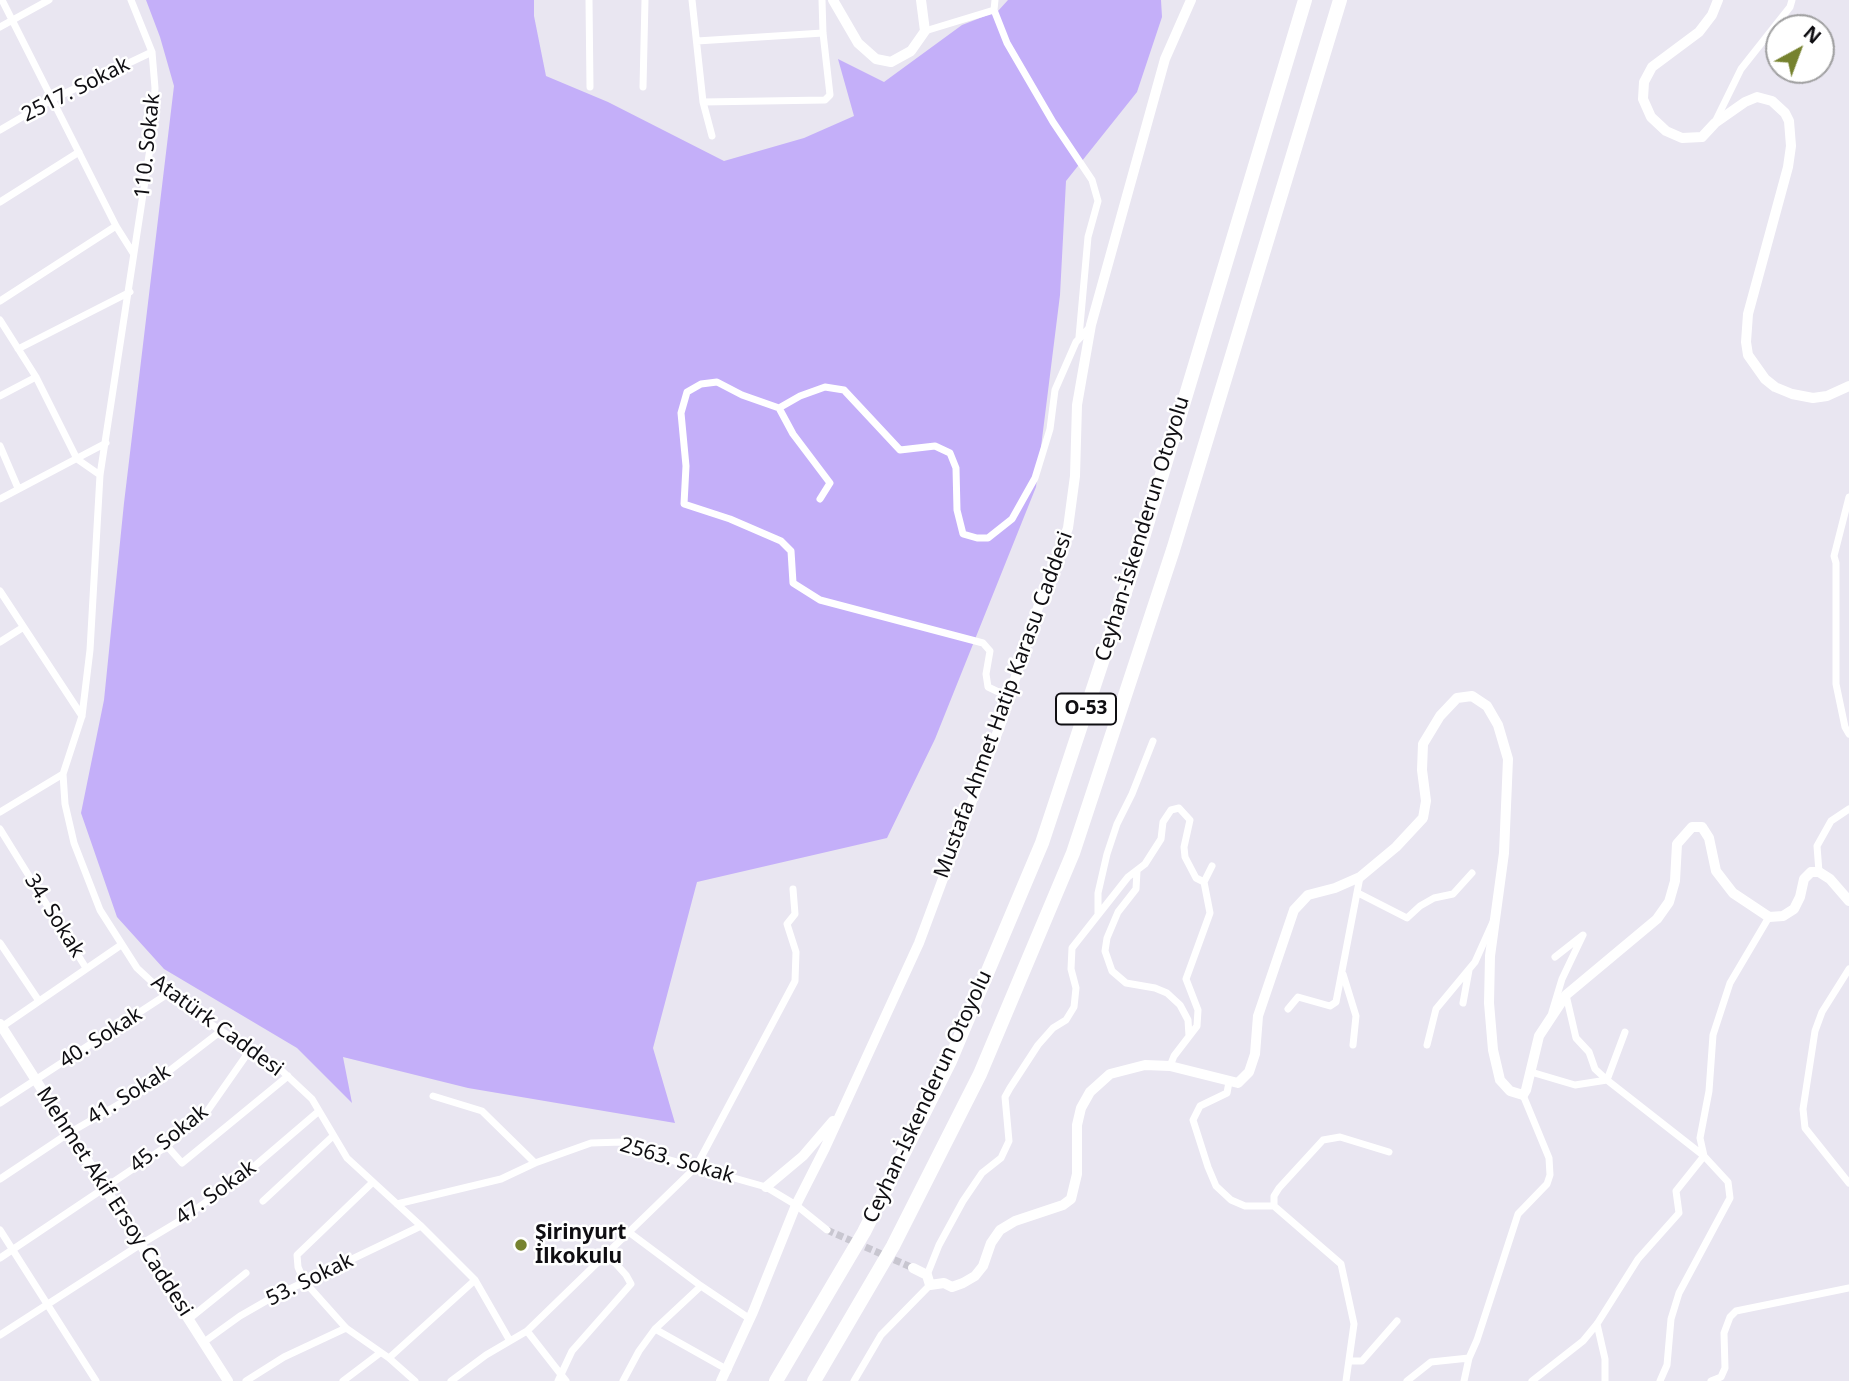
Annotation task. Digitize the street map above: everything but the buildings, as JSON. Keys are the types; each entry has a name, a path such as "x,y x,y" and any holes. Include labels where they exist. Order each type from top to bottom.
{"highway":[{"name":"Ceyhan-İskenderun Otoyolu","path":"776,1381 846,1265 950,1061 1042,843 1142,541 1305,0"},
{"name":"Ceyhan-İskenderun Otoyolu","path":"814,1381 875,1280 980,1074 1073,853 1173,550 1340,0"}],"street":[{"path":"2,0 117,226 134,253"},
{"path":"0,27 48,0"},
{"name":"110. Sokak","path":"100,475 153,129 155,88 152,52 131,0"},
{"path":"589,0 590,87"},
{"path":"643,87 645,0"},
{"path":"692,0 703,103 712,136"},
{"path":"703,103 825,100 830,95 822,0"},
{"path":"833,0 858,43 877,58 891,62 911,51 925,31 994,10"},
{"path":"921,0 925,31"},
{"path":"995,0 994,10 1007,43 1053,122 1092,180 1098,201 1088,237 1079,338"},
{"name":"Mustafa Ahmet Hatip Karasu Caddesi","path":"721,1381 750,1319 796,1205 919,943 1068,528 1075,476 1077,405 1091,325 1165,59 1191,0"},
{"path":"1718,0 1712,15 1699,32 1652,67 1644,82 1643,99 1651,117 1666,131 1682,138 1702,136 1715,123 1757,97 1765,98 1779,106 1789,121 1791,146 1788,167 1748,314 1748,355 1765,379 1775,387 1793,394 1812,398 1827,396 1849,386"},
{"path":"1715,123 1741,69 1790,7 1792,0"},
{"path":"697,41 823,33"},
{"name":"2517. Sokak","path":"0,130 53,99 152,52"},
{"path":"0,202 79,152"},
{"path":"0,301 117,226"},
{"path":"18,349 130,292"},
{"path":"0,320 36,377 77,459 100,475"},
{"path":"779,408 800,396 825,387 844,390 900,450 935,446 950,453 957,468 957,510 963,534 988,538 1012,519 1035,478 1050,429 1055,390 1079,338 1091,325"},
{"path":"0,396 36,377"},
{"path":"820,499 830,483 793,434 779,408 742,395 717,382 701,384 687,392 681,413 686,466 684,504 730,519 781,541 790,551 793,583 820,600 983,642 990,651 986,674 988,687 1009,697"},
{"path":"0,499 106,443"},
{"path":"0,446 18,488"},
{"name":"Atatürk Caddesi","path":"100,475 90,650 82,716 63,774 65,804 74,843 100,910 137,968 166,995 288,1076 312,1099 347,1158 475,1280 510,1341"},
{"path":"1849,497 1834,556 1836,684 1845,727 1849,734"},
{"path":"0,591 82,716"},
{"path":"0,642 22,628"},
{"path":"912,1268 929,1280 951,1287 975,1276 983,1266 991,1244 1000,1230 1015,1221 1063,1205 1071,1199 1077,1174 1076,1150 1081,1108 1090,1092 1110,1074 1145,1065 1170,1066 1238,1083 1250,1072 1255,1054 1258,1016 1294,910 1308,895 1335,888 1360,877 1396,847 1423,818 1426,801 1422,769 1423,744 1440,716 1457,698 1472,696 1487,706 1498,725 1508,759 1504,853 1494,919 1489,1003 1493,1050 1500,1080 1510,1091 1523,1095"},
{"path":"1098,915 1098,893 1107,854 1153,741"},
{"path":"0,812 63,774"},
{"path":"854,1381 881,1335 929,1280 939,1245 963,1201 982,1173 1001,1158 1009,1141 1005,1097 1038,1045 1052,1028 1066,1020 1074,1007 1076,988 1071,969 1072,948 1128,877 1145,864 1161,839 1163,822 1171,810 1179,808 1190,820 1184,847 1185,857 1196,878 1204,882"},
{"path":"1819,872 1816,846 1831,821 1849,809"},
{"path":"1464,1381 1469,1358 1518,1214 1548,1184 1550,1175 1549,1158 1523,1095 1539,1036 1566,995 1657,919 1669,902 1675,881 1678,844 1692,827 1702,827 1709,838 1716,871 1733,893 1769,917 1783,916 1794,909 1804,879 1811,872 1819,872 1830,879 1849,901"},
{"name":"34. Sokak","path":"0,829 86,968"},
{"path":"1170,1066 1174,1056 1197,1026 1198,1010 1186,979 1210,913 1204,882 1212,866"},
{"path":"1137,871 1136,889 1118,912 1107,938 1105,951 1112,971 1126,984 1155,988 1167,993 1180,1004 1188,1020 1189,1036"},
{"path":"1358,892 1407,918 1420,906 1443,895 1453,894 1472,873"},
{"path":"1288,1009 1298,997 1330,1006 1336,1003 1360,877"},
{"path":"450,1381 527,1331 696,1167 795,981 796,952 787,924 795,914 793,890"},
{"path":"1704,1156 1700,1138 1709,1091 1713,1035 1730,983 1769,917"},
{"path":"1427,1045 1436,1009 1475,962 1494,919"},
{"path":"1550,1019 1562,979 1583,935 1555,957"},
{"path":"0,943 39,1001"},
{"path":"1,1026 121,945"},
{"path":"1463,1003 1469,969"},
{"path":"1849,969 1822,1012 1815,1031 1803,1109 1805,1128 1849,1183"},
{"path":"1343,974 1356,1016 1353,1045"},
{"name":"40. Sokak","path":"0,1103 166,995"},
{"path":"1566,995 1576,1038 1589,1052 1595,1069 1704,1156 1728,1182 1730,1198 1679,1293 1671,1319 1667,1365 1660,1381"},
{"name":"Mehmet Akif Ersoy Caddesi","path":"1,1026 226,1380"},
{"name":"41. Sokak","path":"0,1179 69,1133 147,1088 222,1031"},
{"path":"1607,1080 1625,1032"},
{"name":"45. Sokak","path":"0,1258 167,1146 206,1112 250,1050"},
{"path":"1531,1072 1574,1085 1607,1080"},
{"path":"167,1146 182,1163 288,1076"},
{"path":"1229,1082 1227,1093 1200,1106 1194,1119 1208,1167 1216,1186 1231,1200 1245,1206 1274,1206 1341,1264 1354,1324 1346,1381"},
{"path":"433,1096 482,1111 535,1163"},
{"path":"766,1186 803,1156 844,1107"},
{"name":"47. Sokak","path":"0,1335 181,1220 250,1170 319,1111"},
{"path":"262,1201 334,1136"},
{"path":"1274,1206 1279,1188 1323,1140 1340,1137 1389,1152"},
{"name":"2563. Sokak","path":"397,1204 501,1180 535,1163 591,1143 622,1142 663,1158 766,1186 796,1205 827,1230"},
{"path":"1532,1381 1583,1341 1597,1324 1638,1259 1679,1213 1676,1191 1704,1156"},
{"path":"373,1182 297,1255 298,1267 304,1281 346,1328 389,1358 415,1381"},
{"name":"53. Sokak","path":"204,1342 240,1316 304,1281 421,1226"},
{"path":"0,1230 96,1381"},
{"path":"630,1233 750,1319"},
{"path":"562,1378 572,1351 631,1284 608,1255"},
{"path":"189,1319 246,1273"},
{"path":"389,1358 475,1280"},
{"path":"623,1381 655,1329 701,1286"},
{"path":"1710,1381 1721,1377 1725,1368 1724,1333 1730,1317 1736,1311 1849,1288"},
{"path":"1349,1361 1362,1361 1397,1321"},
{"path":"1597,1324 1605,1359 1605,1381"},
{"path":"246,1381 284,1357 346,1328"},
{"path":"655,1329 728,1370"},
{"path":"527,1331 562,1378"},
{"path":"343,1381 380,1353"},
{"path":"1406,1381 1431,1362 1469,1358"}],"shaded area":[{"path":"146,0 534,0 534,16 546,76 608,102 724,161 804,138 854,116 838,59 884,82 962,25 998,11 1008,0 1161,0 1162,17 1137,92 1066,181 1060,295 1036,487 935,739 887,838 697,882 653,1048 675,1123 468,1088 343,1057 352,1103 297,1048 164,969 117,917 81,813 104,700 124,503 174,86"}],"tunnel":[{"path":"827,1230 913,1268"}],"place":[{"name":"Şirinyurt İlkokulu","path":"521,1245"}]}
